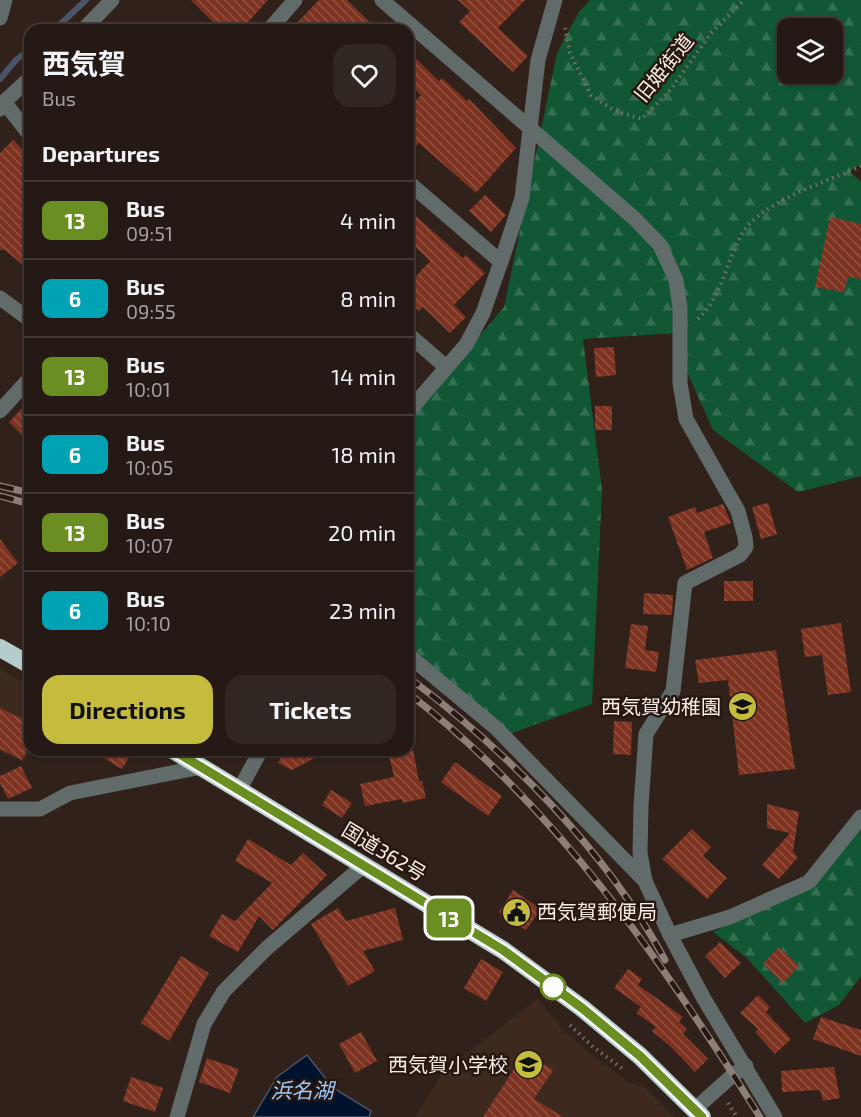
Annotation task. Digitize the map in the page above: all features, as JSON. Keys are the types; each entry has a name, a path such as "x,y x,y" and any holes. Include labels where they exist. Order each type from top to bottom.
{"highway":[{"path":"0,648 24,662"},
{"name":"国道362号","path":"183,756 503,950 582,1008 640,1056 698,1113"}],"street":[{"path":"0,18 6,0"},
{"path":"89,24 112,0"},
{"path":"274,24 295,0"},
{"path":"382,0 410,24"},
{"path":"414,405 466,345 483,313 501,262 522,198 538,60 555,0"},
{"path":"414,28 635,219 660,245 676,279 680,308 680,383 686,419 738,511 746,537 746,548 740,555 686,583 673,691 646,734 640,853 645,881 670,935 704,999 775,1117"},
{"path":"24,84 2,106 24,129"},
{"path":"414,187 501,262"},
{"path":"0,298 24,312"},
{"path":"414,339 446,367"},
{"path":"0,411 24,385"},
{"path":"414,660 496,728 645,881"},
{"path":"239,790 258,756"},
{"path":"0,809 40,809 70,792 144,780 202,767"},
{"path":"670,935 730,917 809,882 861,817"},
{"path":"177,1117 204,1024 224,991 267,948 363,866"},
{"path":"698,1113 733,1075 746,1066"}],"path":[{"name":"旧姫街道","path":"563,22 570,54 591,95 615,111 642,119 671,89 711,33 744,0"},
{"path":"680,336 709,309 743,232 765,210 861,166"},
{"path":"725,1099 737,1117"}],"shaded area":[{"path":"0,669 24,682 24,756 27,756 24,762 0,751"},
{"name":"西気賀小学校","path":"538,998 562,1029 629,1082 646,1088 674,1117 415,1117 442,1073"}],"green space":[{"path":"590,0 861,0 861,164 849,172 861,181 861,476 798,492 713,430 680,356 677,333 583,339 602,490 592,704 504,736 414,657 414,413 504,307 557,53 579,12"},
{"path":"861,817 861,976 839,1005 805,1023 747,958 713,932 811,884"}],"water":[{"name":"浜名湖","path":"307,1055 333,1088 371,1111 369,1117 253,1117 277,1077"}],"building":[{"path":"191,0 268,0 246,24 215,24"},
{"path":"319,0 347,0 372,24 296,24"},
{"path":"458,0 525,0 498,28 528,56 513,72 459,22 470,11"},
{"path":"414,57 439,81 442,78 467,101 469,99 516,148 476,193 419,143 416,146 414,144 414,103 421,95 414,89"},
{"path":"13,140 24,151 24,266 5,250 0,250 0,153"},
{"path":"485,195 506,215 491,232 469,211"},
{"path":"414,214 463,258 466,255 485,273 454,305 466,317 450,333 423,307 419,311 414,306 414,278 430,261 414,246"},
{"path":"830,217 861,224 861,279 848,277 844,292 815,287"},
{"path":"614,347 616,375 596,377 594,348"},
{"path":"24,406 24,437 9,422"},
{"path":"595,406 612,406 612,430 595,430"},
{"path":"768,503 777,534 761,539 752,507"},
{"path":"723,504 731,523 704,532 713,558 687,570 668,517 695,507 697,513"},
{"path":"0,539 18,563 0,577"},
{"path":"724,581 753,581 753,601 724,601"},
{"path":"644,593 673,595 672,615 643,614"},
{"path":"841,623 851,692 828,695 822,655 805,657 801,629"},
{"path":"631,624 648,626 645,650 659,652 656,672 625,668"},
{"path":"776,650 795,769 739,775 728,680 699,683 695,660"},
{"path":"0,708 24,720 24,756 22,760 0,749"},
{"path":"614,721 632,722 631,755 613,754"},
{"path":"414,755 419,781 422,781 426,798 403,803 402,799 365,806 360,784 394,777 389,756"},
{"path":"100,756 130,756 122,769"},
{"path":"282,756 319,756 292,770 278,763"},
{"path":"455,762 502,796 488,816 441,782"},
{"path":"21,766 32,788 8,799 0,783 0,776"},
{"path":"331,790 352,803 342,818 322,805"},
{"path":"767,804 799,812 793,852 798,857 779,879 762,865 790,833 767,828"},
{"path":"692,829 711,847 703,856 727,878 707,899 662,859"},
{"path":"248,839 291,865 303,853 327,875 273,930 259,916 238,952 209,936 222,914 235,921 272,883 235,861"},
{"path":"513,890 541,909 526,930 499,912"},
{"path":"338,908 346,921 395,908 403,940 363,951 375,971 348,986 311,924"},
{"path":"720,942 741,963 725,978 705,956"},
{"path":"779,947 799,966 783,983 763,964"},
{"path":"181,956 209,973 169,1041 141,1023"},
{"path":"481,959 503,972 486,1001 464,988"},
{"path":"628,969 642,979 638,985 683,1017 679,1022 687,1029 683,1034 708,1059 695,1072 652,1031 656,1027 636,1013 641,1007 614,988"},
{"path":"758,995 770,1007 766,1012 791,1039 775,1054 755,1032 758,1029 740,1013"},
{"path":"821,1017 861,1030 861,1056 813,1039"},
{"path":"361,1032 377,1061 355,1073 339,1044"},
{"path":"525,1052 553,1070 534,1099 563,1117 483,1117"},
{"path":"207,1058 239,1069 230,1093 199,1082"},
{"path":"834,1067 840,1098 823,1101 820,1090 782,1092 781,1071"},
{"path":"131,1077 163,1088 155,1112 123,1101"}],"waterway":[{"path":"60,24 86,0"},
{"path":"0,79 24,54"}],"railway":[{"path":"0,486 24,492"},
{"path":"0,496 24,502"},
{"path":"414,682 482,737 552,805 614,880 641,919 665,960"},
{"path":"414,698 462,737 512,785 603,889 645,944 760,1117"}],"bus line":[{"name":"13","path":"183,756 503,950 582,1008 640,1056 702,1117"}],"place":[{"name":"西気賀幼稚園","path":"742,707"},
{"name":"西気賀郵便局","path":"516,912"},
{"name":"西気賀小学校","path":"529,1065"}]}
